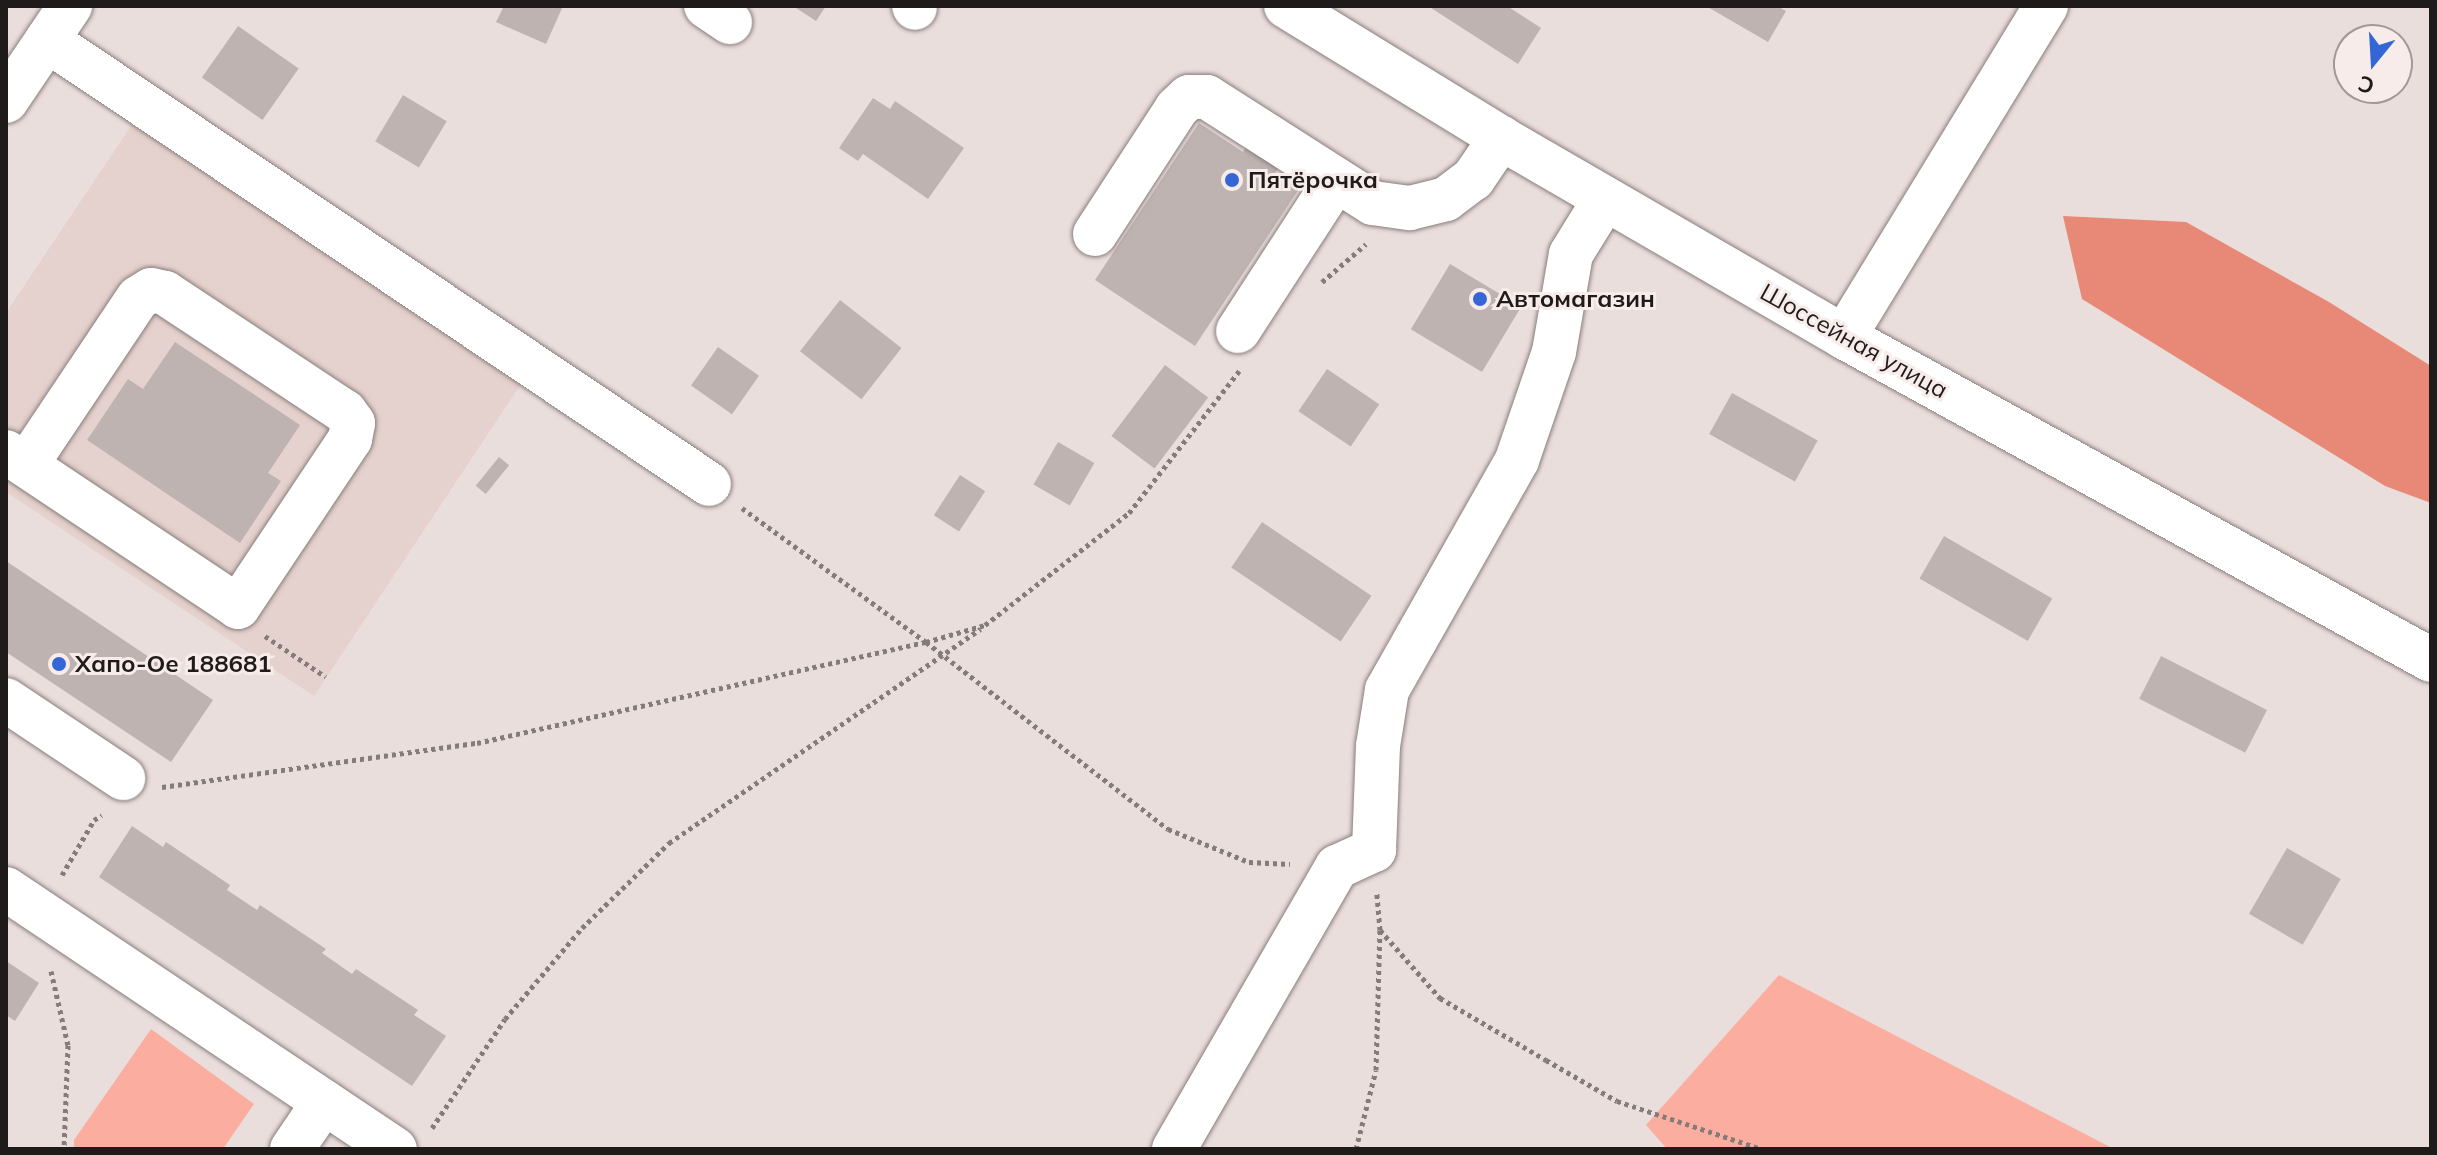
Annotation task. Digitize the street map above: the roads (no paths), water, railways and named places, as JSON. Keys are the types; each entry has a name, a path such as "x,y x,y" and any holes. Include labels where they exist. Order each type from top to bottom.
{"street":[{"path":"1844,337 2046,6"},
{"name":"Шоссейная улица","path":"1310,12 1501,138 1605,199 1844,337 2431,660"},
{"path":"6,101 59,23 709,484"},
{"path":"1095,234 1177,108 1189,97 1207,97 1373,203 1410,208 1446,199 1473,179 1501,138"},
{"path":"1243,345 1336,180"},
{"path":"1174,1149 1356,859 1387,690 1517,460 1554,352 1571,254 1605,199"},
{"path":"151,290 165,293 191,310 345,412 353,423 350,439 238,607 16,459 138,298 151,290"},
{"path":"6,700 131,784"},
{"path":"6,738 50,729"},
{"path":"21,899 324,1102 411,1142"},
{"path":"292,1149 324,1102"}],"place":[{"name":"Пятёрочка","path":"1232,180"},
{"name":"Автомагазин","path":"1480,299"},
{"name":"Хапо-Ое 188681","path":"59,664"}]}
